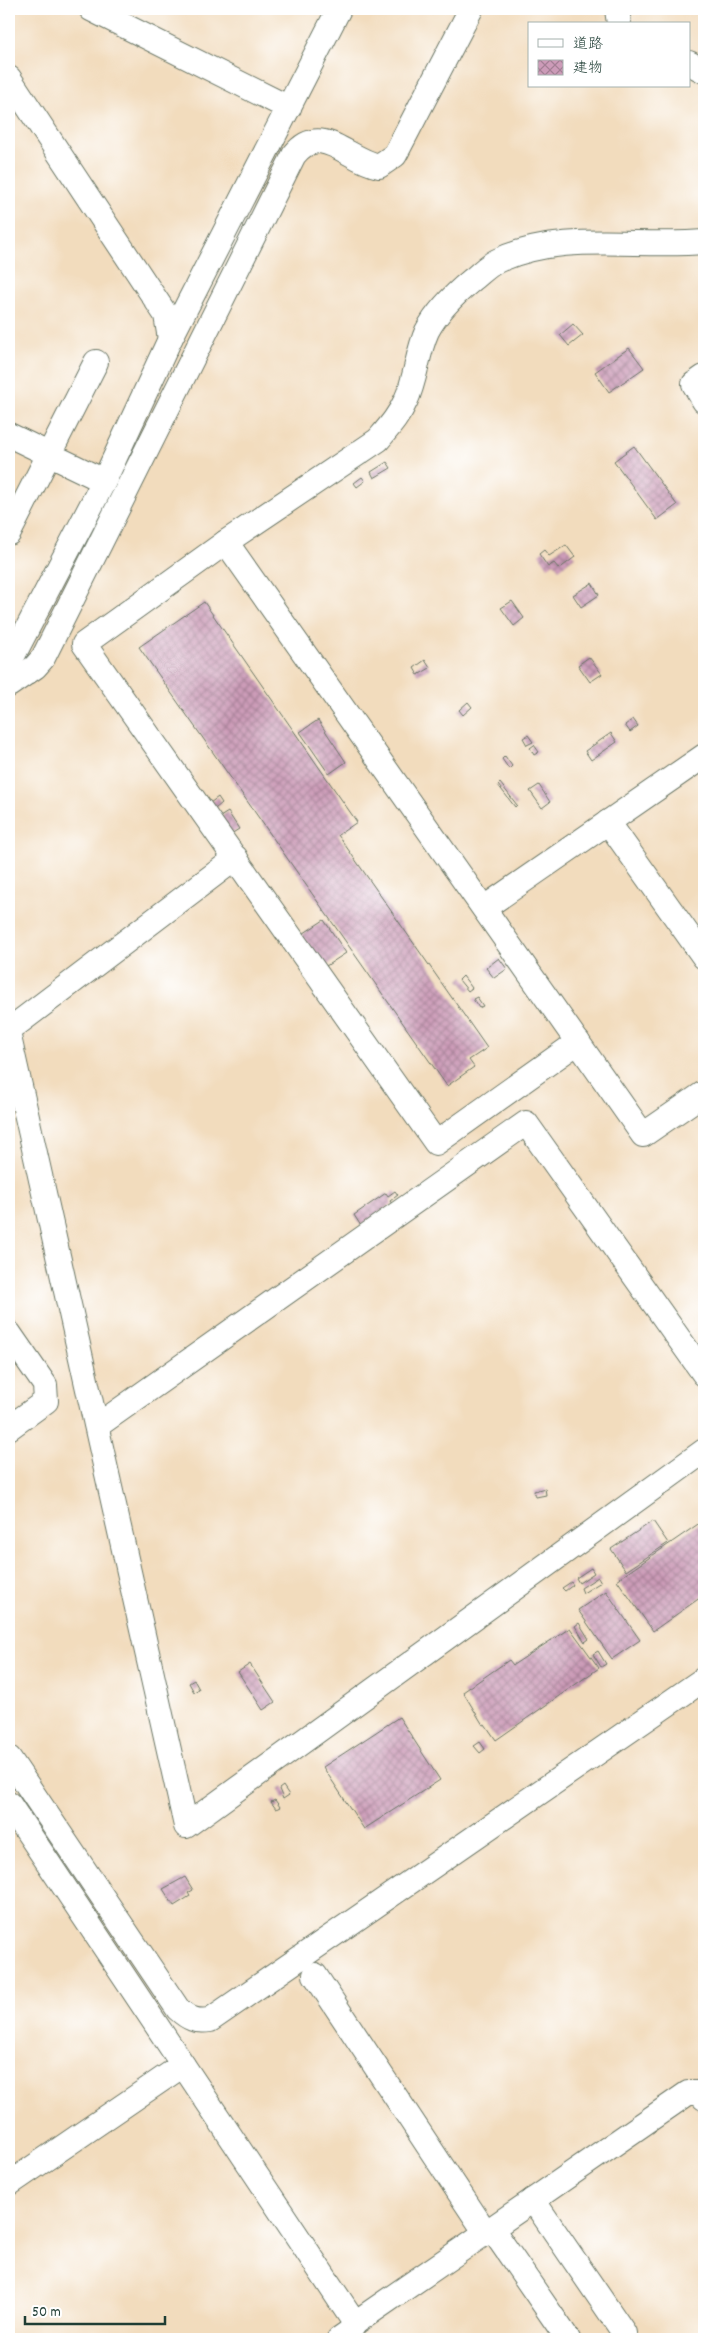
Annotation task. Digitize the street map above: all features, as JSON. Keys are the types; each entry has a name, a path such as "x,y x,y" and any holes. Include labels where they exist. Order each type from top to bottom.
{"street":[{"path":"91,9 289,108"},
{"path":"9,658 14,654 104,482 170,339 339,9"},
{"path":"9,685 35,667 43,658 294,155 300,147 309,142 324,140 368,164 379,166 395,155 470,9"},
{"path":"617,9 618,22"},
{"path":"690,64 704,72"},
{"path":"9,78 166,315 170,339"},
{"path":"578,1042 436,1143 84,644 226,542 378,440 394,421 406,399 427,332 442,309 462,288 497,260 530,248 566,242 672,245 704,242"},
{"path":"9,533 96,362"},
{"path":"704,377 694,384 704,401"},
{"path":"9,435 104,482"},
{"path":"226,542 643,1135 704,1093"},
{"path":"484,908 704,756"},
{"path":"608,822 704,957"},
{"path":"9,1030 236,858"},
{"path":"9,1037 186,1826 704,1451"},
{"path":"97,1426 526,1123 704,1374"},
{"path":"9,1333 45,1385 46,1392 46,1401 9,1428"},
{"path":"9,1758 178,2009 187,2017 198,2022 210,2020 704,1679"},
{"path":"9,1804 183,2066 347,2331 688,2093 701,2093 704,2098"},
{"path":"315,1975 489,2231 568,2339"},
{"path":"9,2184 183,2066"},
{"path":"533,2200 624,2333"}],"building":[{"path":"573,324 583,335 569,346 560,335"},
{"path":"629,348 644,368 609,392 595,372"},
{"path":"634,446 677,505 657,520 614,461"},
{"path":"387,462 391,468 374,478 371,472"},
{"path":"362,477 365,481 357,487 354,483"},
{"path":"566,545 575,557 559,569 554,563 548,567 539,554 544,550 549,556"},
{"path":"592,583 599,595 581,607 573,595"},
{"path":"512,601 524,618 514,626 501,608"},
{"path":"204,602 357,822 338,835 487,1048 469,1060 474,1067 447,1086 139,647"},
{"path":"589,657 602,674 590,682 578,665"},
{"path":"425,660 430,668 418,675 414,668"},
{"path":"468,702 472,707 463,715 459,710"},
{"path":"633,719 638,726 630,732 625,725"},
{"path":"318,720 346,762 329,774 300,732"},
{"path":"611,733 617,742 591,760 585,751"},
{"path":"528,735 533,742 527,745 523,738"},
{"path":"534,745 539,752 534,755 530,748"},
{"path":"505,756 512,766 509,769 502,759"},
{"path":"500,783 517,805 515,807 498,785"},
{"path":"539,785 550,802 542,808 530,791"},
{"path":"218,797 222,803 215,809 210,803"},
{"path":"228,812 239,829 231,834 220,817"},
{"path":"324,920 346,953 323,968 301,935"},
{"path":"499,958 507,969 494,978 486,968"},
{"path":"463,976 472,988 468,991 459,980"},
{"path":"477,997 483,1006 479,1008 473,999"},
{"path":"395,1191 398,1195 390,1201 392,1204 361,1226 354,1215 386,1193 388,1196"},
{"path":"545,1488 546,1495 536,1497 534,1491"},
{"path":"704,1520 704,1595 653,1631 617,1580"},
{"path":"653,1521 668,1543 626,1571 611,1549"},
{"path":"591,1568 594,1573 579,1583 576,1578"},
{"path":"598,1577 601,1582 583,1593 581,1588"},
{"path":"571,1582 573,1585 565,1591 562,1588"},
{"path":"606,1591 640,1640 612,1659 578,1610"},
{"path":"579,1623 589,1639 585,1642 575,1626"},
{"path":"570,1628 599,1668 496,1740 485,1724 483,1725 463,1692 509,1660 513,1665"},
{"path":"598,1651 606,1664 601,1667 593,1654"},
{"path":"250,1664 275,1702 263,1710 238,1672"},
{"path":"194,1680 199,1689 194,1692 189,1683"},
{"path":"399,1717 440,1780 364,1829 323,1767"},
{"path":"480,1742 485,1749 480,1753 474,1746"},
{"path":"283,1786 289,1795 283,1799 279,1789"},
{"path":"275,1800 280,1807 276,1809 271,1802"},
{"path":"185,1877 193,1890 188,1893 190,1896 174,1906 163,1889"}]}
